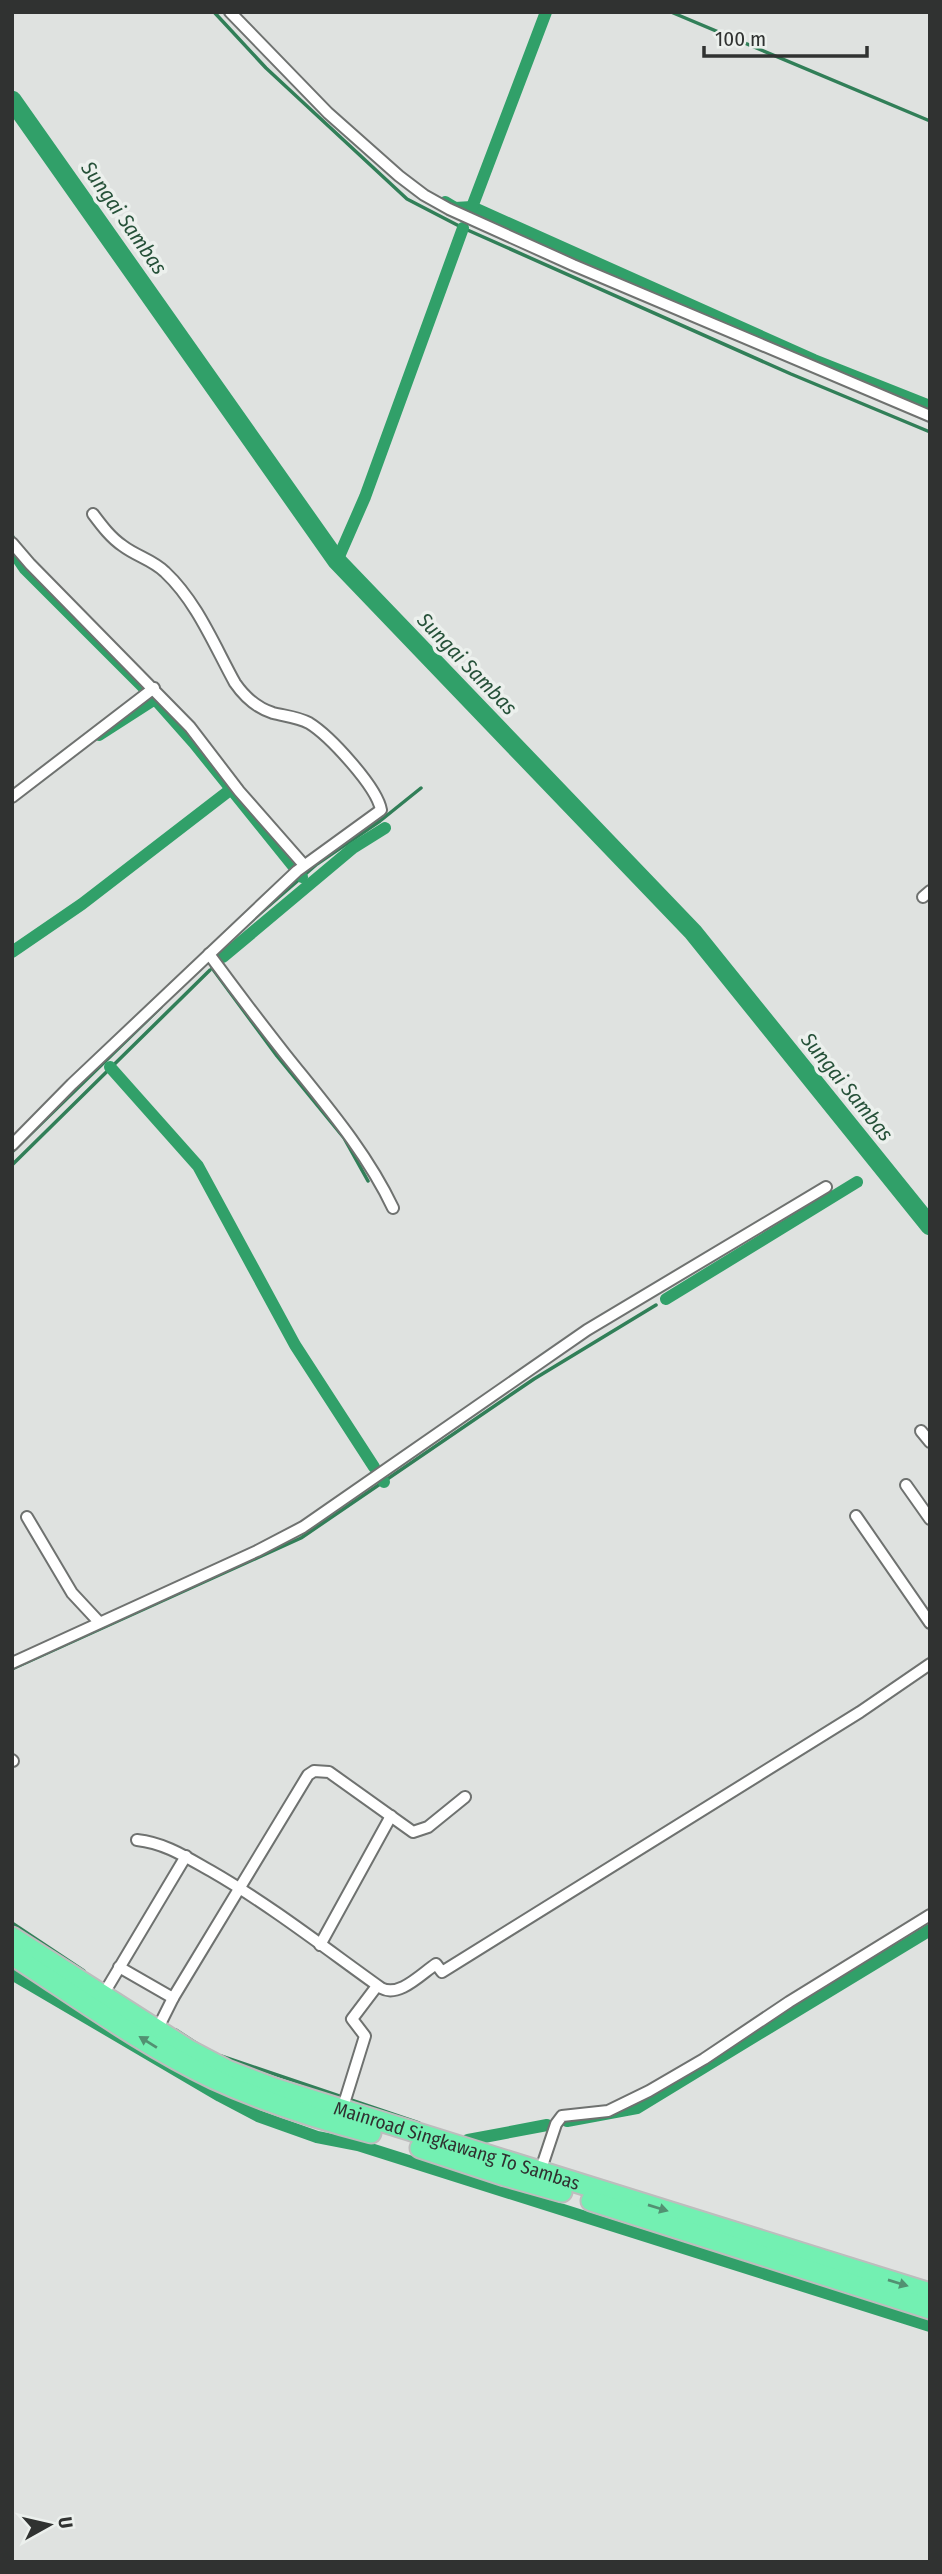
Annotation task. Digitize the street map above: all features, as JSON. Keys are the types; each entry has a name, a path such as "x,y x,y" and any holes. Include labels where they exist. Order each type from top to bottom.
{"highway":[{"name":"Mainroad Singkawang To Sambas","path":"12,1937 189,2050 227,2070 486,2162 930,2309"},
{"name":"Mainroad Singkawang To Sambas","path":"12,1955 149,2043 212,2078 277,2104 486,2162 540,2172 930,2293"}],"street":[{"path":"230,12 328,113 424,195 573,265 930,416"},
{"path":"12,1145 72,1084 304,865 380,814 382,810 355,768 309,723 264,710 243,695 194,607 173,580 153,562 122,546 103,529 93,514"},
{"path":"12,543 190,727 239,791 304,865"},
{"path":"12,797 154,688"},
{"path":"209,954 340,1122 380,1181 393,1209"},
{"path":"12,1663 257,1551 303,1527 587,1329 826,1187"},
{"path":"921,1431 930,1442"},
{"path":"905,1485 930,1519"},
{"path":"856,1516 930,1623"},
{"path":"27,1517 72,1593 99,1622"},
{"path":"137,1840 164,1845 186,1856 241,1888 377,1986 386,1991 398,1990 436,1964 442,1972 860,1712 930,1664"},
{"path":"158,2030 173,1998 308,1774 314,1771 329,1772 417,1832 428,1827 465,1797"},
{"path":"320,1945 391,1816"},
{"path":"103,1996 186,1856"},
{"path":"540,2172 556,2124 562,2116 608,2111 649,2091 930,1915"},
{"path":"119,1967 173,1998"},
{"path":"342,2110 365,2036 352,2020 377,1986"}],"waterway":[{"path":"214,12 266,68 407,199 463,228 791,374 930,432"},
{"path":"472,207 546,12"},
{"path":"671,12 930,121"},
{"name":"Sungai Sambas","path":"12,100 337,561 693,932 930,1226"},
{"path":"445,202 455,208 472,207 814,360 930,406"},
{"path":"337,561 365,497 463,228"},
{"path":"12,550 25,569 146,690"},
{"path":"99,735 155,699 302,877"},
{"path":"248,924 317,864 380,821 421,788"},
{"path":"12,952 82,904 230,790"},
{"path":"223,957 353,848 385,828"},
{"path":"212,968 277,1056 344,1138 368,1181"},
{"path":"12,1165 210,970"},
{"path":"12,1152 161,1007"},
{"path":"110,1067 198,1166 295,1345 374,1467"},
{"path":"666,1299 857,1182"},
{"path":"12,1669 301,1538 534,1379 656,1305"},
{"path":"12,1923 84,1971"},
{"path":"567,2121 637,2108 930,1930"},
{"path":"12,1974 258,2116 317,2137 358,2145 930,2326"},
{"path":"176,2030 199,2045"},
{"path":"221,2056 419,2123"},
{"path":"468,2140 547,2125"}]}
